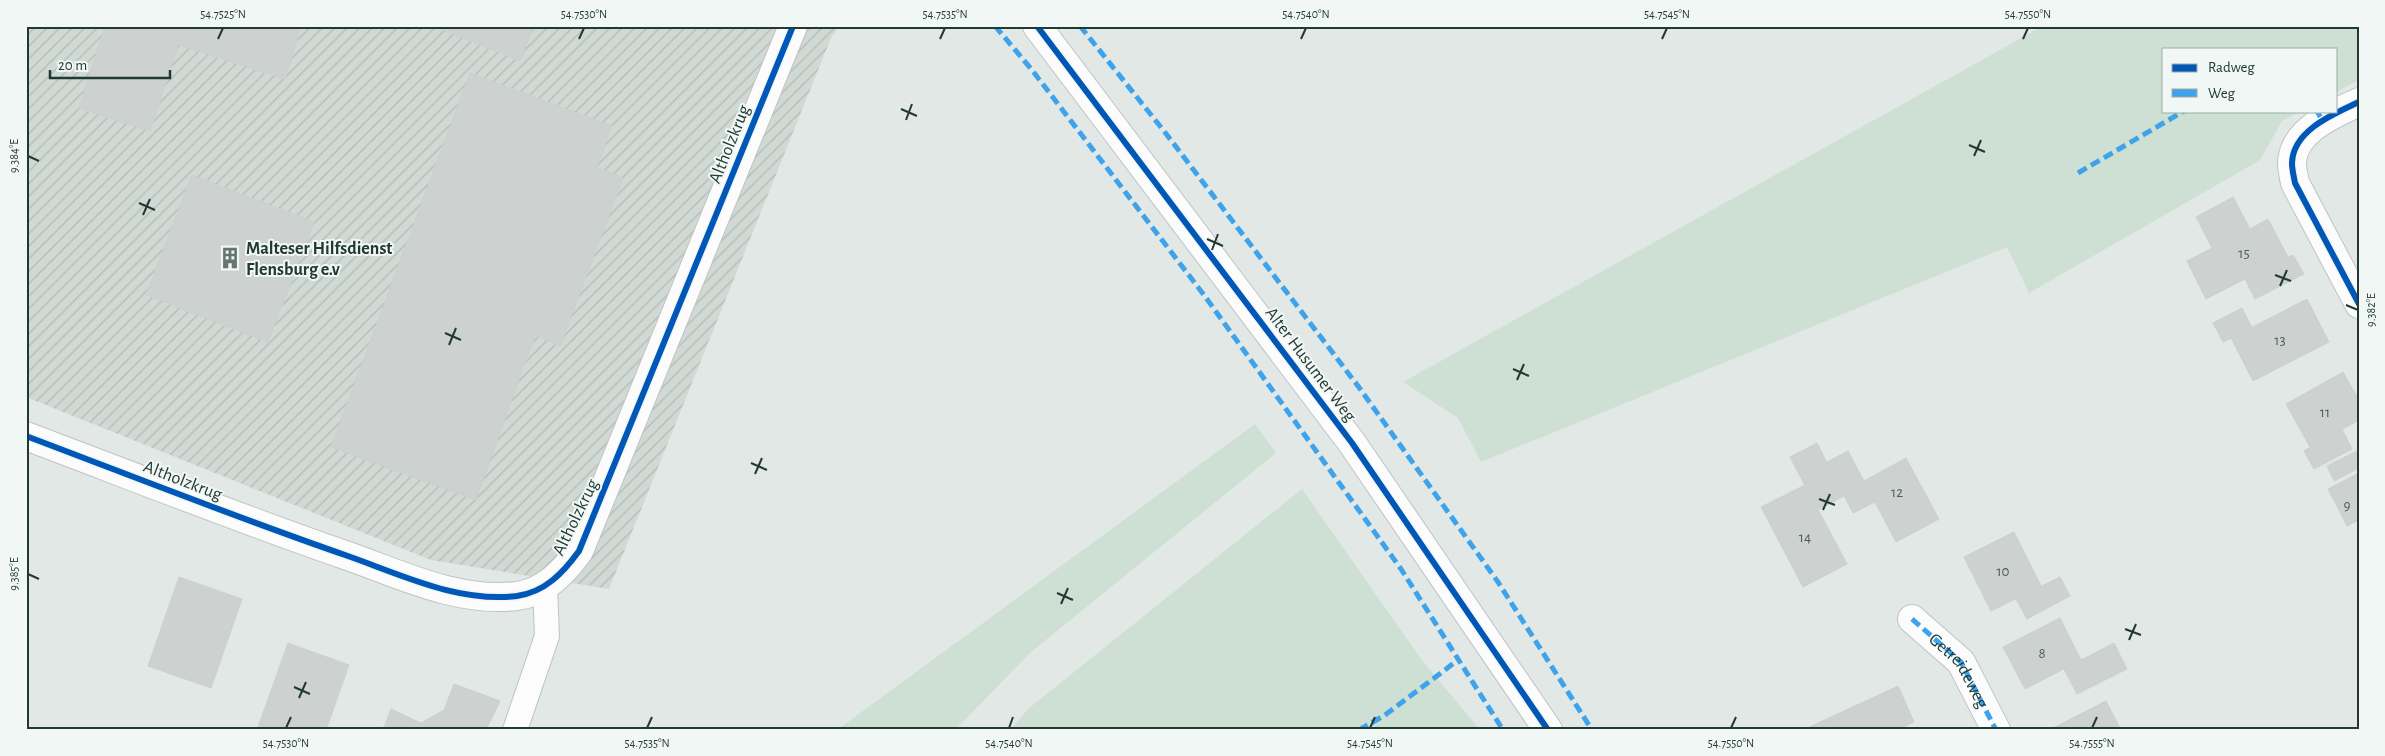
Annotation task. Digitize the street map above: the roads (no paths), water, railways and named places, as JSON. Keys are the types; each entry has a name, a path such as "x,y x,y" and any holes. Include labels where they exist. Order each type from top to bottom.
{"street":[{"name":"Altholzkrug","path":"26,436 281,533 453,593 489,597 518,596 545,587 565,570 582,544 793,26"},
{"name":"Alter Husumer Weg","path":"1037,26 1352,443 1548,730"},
{"path":"2359,102 2322,120 2300,140 2292,162 2295,183 2359,304"},
{"name":"Getreideweg","path":"1912,619 1960,662 1996,730"}],"lane":[{"path":"515,730 547,636 545,587"}],"place":[{"name":"Malteser Hilfsdienst Flensburg e.v","path":"230,258"}]}
